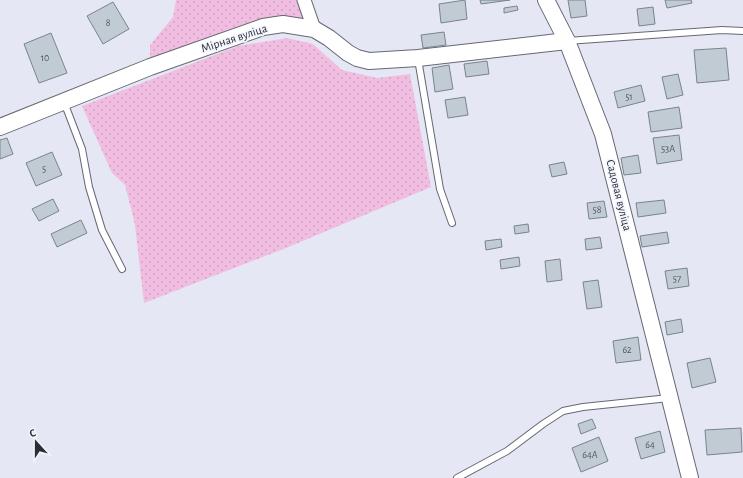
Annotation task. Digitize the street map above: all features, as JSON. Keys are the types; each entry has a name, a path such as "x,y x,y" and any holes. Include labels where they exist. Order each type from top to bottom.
{"street":[{"path":"304,0 314,29"},
{"name":"Садовая вуліца","path":"546,0 567,41 603,134 690,478"},
{"name":"Мірная вуліца","path":"0,127 150,67 263,27 283,24 314,29 357,58 383,61 567,41"}],"lane":[{"path":"567,41 722,30 743,31"},
{"path":"418,58 440,189 452,223"},
{"path":"64,102 82,149 89,187 102,230 122,268"},
{"path":"457,478 508,451 543,424 563,411 583,407 670,398"}],"shaded area":[{"path":"176,0 303,0 314,29 296,25 150,67 150,45 173,17"},
{"path":"287,38 313,44 342,70 377,78 410,74 431,187 286,248 144,303 135,225 125,185 112,173 82,106 238,46"}],"building":[{"path":"465,0 467,19 441,23 439,4"},
{"path":"480,0 510,0 481,4"},
{"path":"568,0 585,0 587,16 571,18"},
{"path":"665,0 691,0 692,3 667,8"},
{"path":"113,2 129,29 103,44 87,16"},
{"path":"517,6 518,10 504,13 504,8"},
{"path":"653,7 655,24 639,26 637,9"},
{"path":"444,32 446,45 423,48 421,35"},
{"path":"51,33 67,73 39,83 24,44"},
{"path":"726,48 729,80 697,83 694,50"},
{"path":"487,61 489,74 466,77 464,64"},
{"path":"449,65 453,89 435,92 432,68"},
{"path":"678,74 683,95 667,99 662,77"},
{"path":"641,85 645,101 618,108 614,92"},
{"path":"465,97 468,115 448,118 445,100"},
{"path":"679,107 682,128 651,132 648,112"},
{"path":"679,135 682,160 657,164 653,138"},
{"path":"7,138 13,154 0,159 0,140"},
{"path":"52,152 62,175 36,186 26,163"},
{"path":"638,155 641,173 624,175 621,158"},
{"path":"564,162 567,174 552,177 549,165"},
{"path":"53,199 59,211 39,221 32,209"},
{"path":"664,200 666,213 638,217 636,203"},
{"path":"604,201 607,217 589,219 587,203"},
{"path":"81,220 87,233 57,247 51,234"},
{"path":"528,224 529,232 515,234 514,226"},
{"path":"667,232 669,243 642,247 640,236"},
{"path":"600,237 602,248 586,250 585,239"},
{"path":"501,239 502,247 486,250 485,241"},
{"path":"519,257 520,266 501,269 500,260"},
{"path":"560,259 562,280 547,282 545,261"},
{"path":"687,268 689,286 668,289 665,271"},
{"path":"598,280 602,307 587,309 583,282"},
{"path":"681,319 683,332 667,335 665,322"},
{"path":"638,337 641,360 616,363 613,341"},
{"path":"710,358 716,382 692,388 687,363"},
{"path":"592,419 596,428 581,434 578,424"},
{"path":"741,428 742,452 707,455 705,430"},
{"path":"660,431 665,452 641,459 635,438"},
{"path":"599,437 608,461 581,472 572,448"}]}
